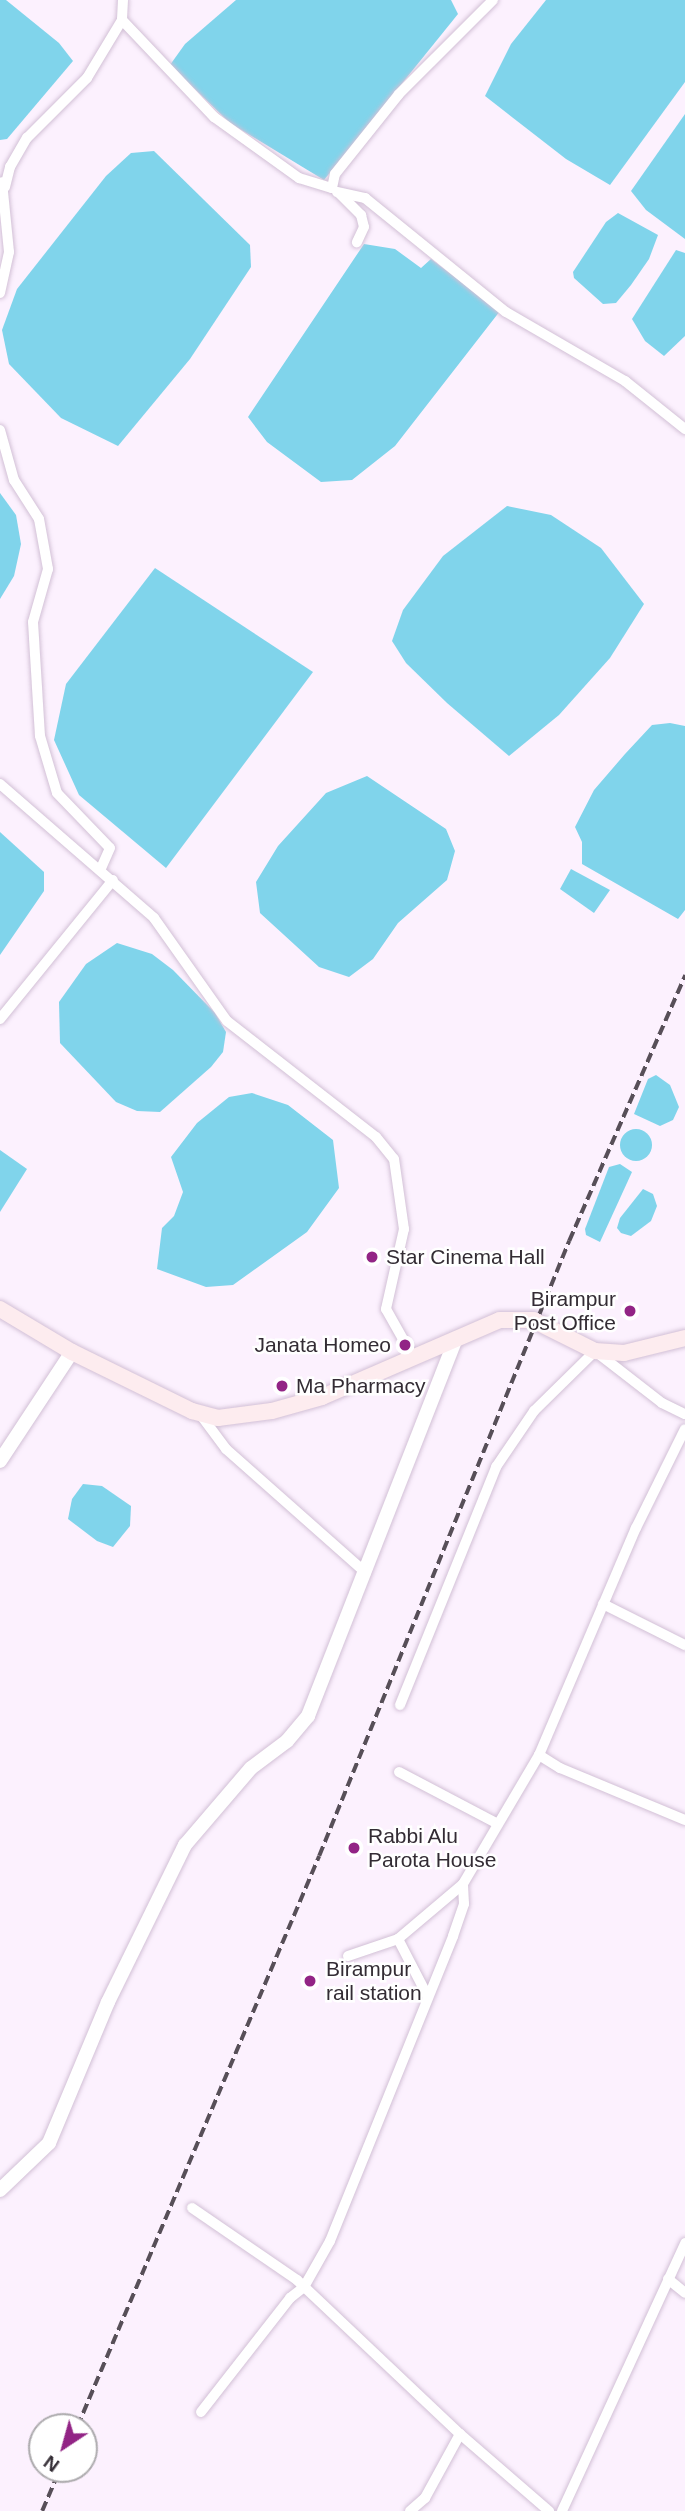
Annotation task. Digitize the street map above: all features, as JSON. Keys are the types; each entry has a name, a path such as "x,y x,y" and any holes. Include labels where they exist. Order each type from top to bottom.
{"main road":[{"path":"0,1309 72,1352 200,1414 218,1418 272,1411 322,1397 500,1320 518,1318 541,1323 595,1351 624,1353 685,1338"}],"street":[{"path":"0,293 9,252 2,183 27,138 86,78 122,20 123,0"},
{"path":"357,242 364,227 361,215 335,190 335,174 399,94 493,0"},
{"path":"122,20 214,117 299,178 365,198 506,312 625,381 685,429"},
{"path":"0,430 14,480 39,519 48,569 33,622 40,736 58,793 110,848 101,869"},
{"path":"0,785 72,850 101,869 154,918 227,1021 357,1121 394,1159 404,1229 386,1310 413,1357"},
{"path":"0,1018 113,880"},
{"path":"0,2190 49,2143 108,2002 185,1844 251,1768 287,1741 308,1716 456,1339"},
{"path":"400,1705 496,1466 521,1427 595,1351 662,1403 685,1415"},
{"path":"0,1461 72,1352"},
{"path":"200,1414 226,1449 366,1573"},
{"path":"348,1956 398,1939 463,1884 496,1822 539,1755 603,1604 685,1429"},
{"path":"603,1604 685,1645"},
{"path":"539,1755 560,1768 685,1820"},
{"path":"399,1772 496,1822"},
{"path":"201,2412 290,2298 304,2287 356,2180 464,1904 463,1884"},
{"path":"398,1939 427,1995"},
{"path":"192,2208 304,2287 460,2434 549,2511"},
{"path":"562,2511 685,2243"},
{"path":"668,2279 685,2293"},
{"path":"410,2511 425,2498 460,2434"}],"water":[{"path":"0,0 6,0 59,43 73,61 7,139 0,140"},
{"path":"236,0 451,0 458,14 324,180 230,123 170,65 185,44"},
{"path":"546,0 685,0 685,82 610,185 566,159 485,96 511,44"},
{"path":"685,114 685,239 646,210 631,191"},
{"path":"154,151 250,245 251,267 190,359 118,446 61,418 9,364 2,330 17,289 106,176 131,153"},
{"path":"618,213 658,235 649,259 631,285 616,303 603,304 574,278 573,272 606,222"},
{"path":"364,244 395,249 421,268 431,259 500,311 395,446 352,480 321,482 267,442 248,417"},
{"path":"676,250 685,253 685,336 664,356 645,341 632,319"},
{"path":"0,493 16,515 21,544 14,576 0,599"},
{"path":"507,506 551,515 601,548 644,604 610,658 559,715 509,756 447,703 406,663 392,641 403,610 443,556"},
{"path":"155,568 313,672 166,868 79,795 54,740 66,684"},
{"path":"670,723 685,726 685,910 678,919 582,864 582,842 575,827 594,790 625,754 652,725"},
{"path":"367,776 446,829 455,851 447,880 398,923 373,959 349,977 319,967 260,913 256,882 278,846 326,793"},
{"path":"0,832 44,872 44,891 0,955"},
{"path":"571,869 610,890 594,913 560,889"},
{"path":"117,943 152,954 173,970 215,1013 226,1032 223,1052 211,1067 160,1112 137,1111 116,1102 60,1043 59,1002 86,964"},
{"path":"656,1075 670,1085 679,1107 673,1120 660,1126 634,1114 648,1079"},
{"path":"252,1093 288,1105 333,1140 339,1188 307,1232 233,1285 206,1287 157,1269 162,1228 174,1216 183,1192 171,1157 197,1123 229,1097"},
{"path":"636,1129 648,1133 652,1145 648,1157 636,1161 624,1157 620,1145 624,1133"},
{"path":"0,1150 27,1169 0,1212"},
{"path":"620,1164 632,1172 600,1242 586,1235 585,1229 609,1167"},
{"path":"643,1189 653,1194 657,1206 651,1221 631,1236 621,1233 617,1228 620,1218"},
{"path":"83,1484 102,1486 131,1506 130,1526 113,1547 97,1541 68,1519 72,1499"}],"railway":[{"path":"83,2413 319,1856 569,1241 685,975"},
{"path":"42,2511 54,2483"}],"place":[{"name":"Star Cinema Hall","path":"372,1257"},
{"name":"Birampur Post Office","path":"630,1311"},
{"name":"Janata Homeo","path":"405,1345"},
{"name":"Ma Pharmacy","path":"282,1386"},
{"name":"Rabbi Alu Parota House","path":"354,1848"},
{"name":"Birampur rail station","path":"310,1981"}]}
